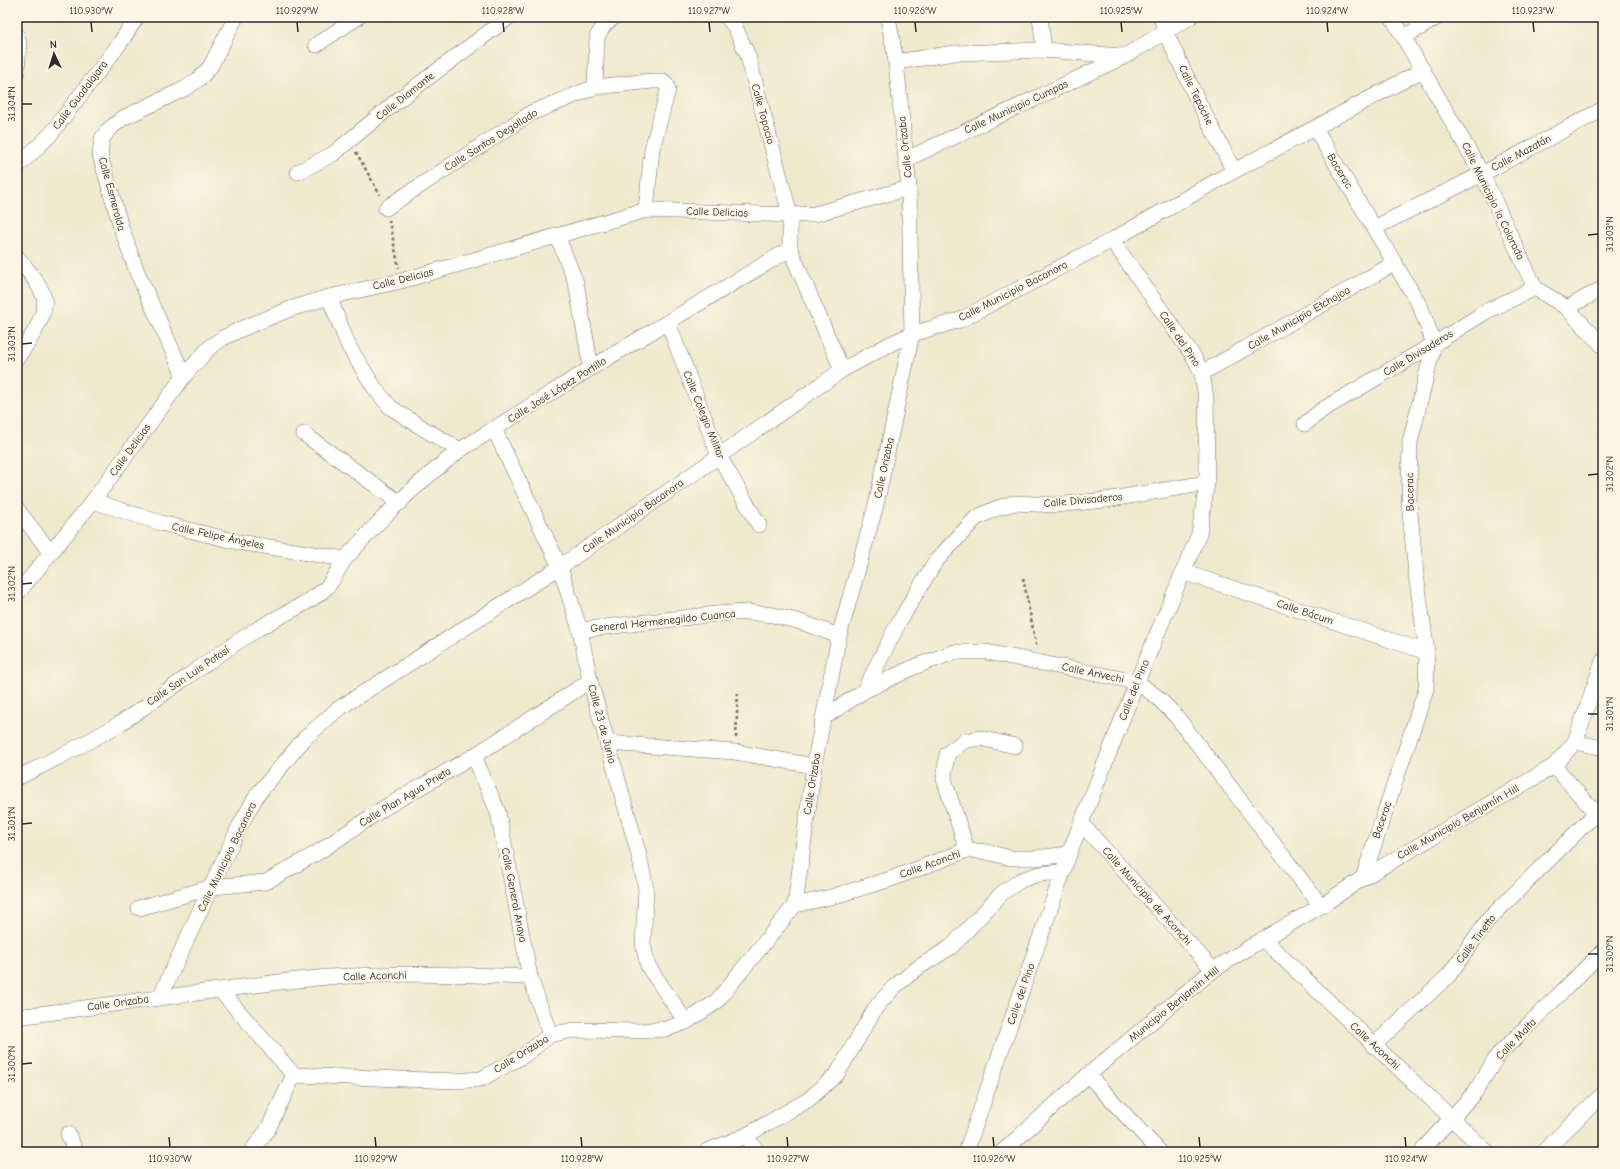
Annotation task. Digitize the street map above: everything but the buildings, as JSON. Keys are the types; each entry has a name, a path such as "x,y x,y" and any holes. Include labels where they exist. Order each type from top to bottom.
{"street":[{"name":"Calle Guadalajara","path":"17,168 50,135 120,43 137,17"},
{"name":"Calle Esmeralda","path":"184,376 137,272 121,227 100,155 102,138 108,130 123,118 186,88 199,79 210,67 236,17"},
{"path":"316,45 358,17"},
{"name":"Calle Diamante","path":"298,172 333,154 397,101 509,17"},
{"path":"595,87 597,37 604,25 614,17"},
{"name":"Calle Topacio","path":"727,17 735,27 748,56 790,215 790,249"},
{"name":"Calle Orizaba","path":"294,1075 456,1081 482,1079 523,1056 550,1036 573,1030 640,1031 666,1029 686,1022 716,1002 795,905 814,766 839,636 876,505 912,334 909,188 896,62 888,17"},
{"path":"1040,17 1044,50"},
{"name":"Calle Municipio Cumpas","path":"906,159 1125,56 1163,24 1190,17"},
{"name":"Calle Municipio la Colorada","path":"1392,17 1482,174 1535,288"},
{"path":"1404,37 1438,17"},
{"name":"Calle Tepache","path":"1163,24 1196,97 1234,171"},
{"path":"17,36 19,44 17,72"},
{"path":"896,62 955,53 1044,50 1125,56"},
{"path":"1315,128 1423,70"},
{"name":"Calle Santos Degollado","path":"386,208 531,113 595,87 663,81 667,85 668,90 652,150 646,210"},
{"name":"Calle Mazatán","path":"1374,228 1482,174 1603,109"},
{"name":"Calle Municipio Bacanora","path":"160,997 239,827 257,795 305,738 338,709 560,566 842,370 912,334 960,320 1112,240 1234,171 1315,128"},
{"name":"Bacerac","path":"1315,128 1421,308 1434,344 1410,442 1409,502 1416,574 1427,652 1426,689 1362,878"},
{"name":"Calle Delicias","path":"17,594 93,501 184,376 210,347 223,338 290,309 329,297 401,281 646,210 790,215 815,214 909,188"},
{"path":"557,235 576,283 591,368"},
{"name":"Calle del Pino","path":"966,1152 1069,854 1137,682 1199,534 1207,483 1206,398 1202,373 1194,357 1112,240"},
{"path":"790,249 842,370"},
{"name":"Calle José López Portillo","path":"345,559 400,503 443,463 460,450 591,368 790,249"},
{"path":"17,257 42,292 45,303 44,311 32,335 17,358"},
{"name":"Calle Municipio Etchojoa","path":"1202,373 1395,263"},
{"path":"1535,288 1567,308 1603,346"},
{"name":"Calle Divisaderos","path":"1305,424 1322,410 1487,311 1535,288"},
{"path":"1567,308 1603,288"},
{"path":"329,297 349,347 374,387 390,407 460,450"},
{"name":"Calle Colegio Militar","path":"668,323 719,456 759,525"},
{"name":"Calle 23 de Junio","path":"494,429 560,566 580,630 590,682 606,743 628,816 646,889 643,944 648,966 686,1022"},
{"path":"304,434 400,503"},
{"name":"Calle Divisaderos","path":"864,691 899,622 935,562 976,518 995,509 1014,503 1056,505 1105,500 1207,483"},
{"name":"Calle Felipe Ángeles","path":"93,501 161,523 231,540 345,559"},
{"path":"17,509 50,552"},
{"name":"Calle San Luis Potosí","path":"17,778 44,765 118,724 257,629 313,597 335,578 345,559"},
{"name":"Calle Bácum","path":"1183,572 1427,652"},
{"name":"General Hermenegildo Cuanca","path":"580,630 716,614 748,612 773,615 801,622 839,636"},
{"name":"Calle Arivechi","path":"823,718 864,691 914,667 954,652 986,652 1137,682 1158,696 1176,716 1321,906"},
{"path":"1599,817 1554,766 1575,742 1603,661"},
{"name":"Calle Plan Agua Prieta","path":"139,908 212,887 266,882 320,852 384,808 474,756 590,682"},
{"path":"967,850 944,779 947,754 964,741 980,738 1015,746"},
{"path":"1575,742 1603,748"},
{"path":"606,743 736,752 814,766"},
{"name":"Calle General Anaya","path":"474,756 498,812 530,977 550,1036"},
{"name":"Calle Municipio Benjamín Hill","path":"1362,878 1554,766"},
{"name":"Calle Tinetto","path":"1373,1046 1449,975 1488,920 1599,817"},
{"name":"Calle Municipio de Aconchi","path":"1082,823 1213,970"},
{"name":"Calle Aconchi","path":"795,905 831,897 890,879 967,850 987,852 1010,858 1036,858 1069,854"},
{"path":"705,1152 745,1136 808,1100 837,1074 876,1007 894,987 919,967 951,947 1002,893 1021,880 1039,874 1063,872"},
{"name":"Municipio Benjamín Hill","path":"1002,1152 1088,1075 1213,970 1321,906 1362,878"},
{"name":"Calle Aconchi","path":"1263,939 1373,1046 1487,1152"},
{"name":"Calle Malta","path":"1422,1152 1474,1092 1498,1055 1603,951"},
{"name":"Calle Aconchi","path":"220,990 326,977 387,975 473,975 530,977"},
{"path":"220,990 294,1075 268,1128 251,1152"},
{"name":"Calle Orizaba","path":"17,1017 220,990"},
{"path":"1088,1075 1160,1152"},
{"path":"1543,1152 1603,1094"},
{"path":"68,1134 76,1152"},
{"path":"745,1136 758,1152"}],"path":[{"path":"1023,578 1039,662"},
{"path":"736,752 738,690"}]}
